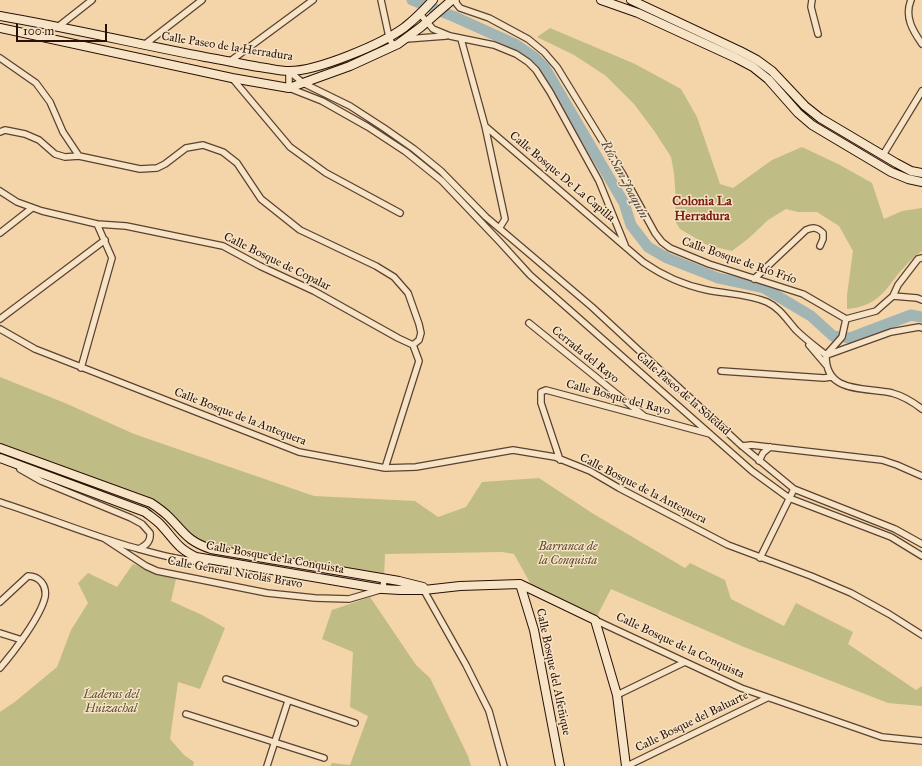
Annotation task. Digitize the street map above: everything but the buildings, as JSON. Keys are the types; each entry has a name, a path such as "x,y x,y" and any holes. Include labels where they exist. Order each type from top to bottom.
{"main road":[{"name":"Calle Paseo de la Herradura","path":"0,16 59,26 144,46 229,62 290,71 306,69 347,57 389,37 404,28 433,0"},
{"path":"0,28 232,78 289,88 350,66 393,46 427,22 452,0"},
{"path":"601,0 638,13 753,67 768,79 798,113 812,125 891,172 908,179 922,182"},
{"path":"631,0 757,60 772,72 805,106 820,118 911,171 922,173"},
{"path":"266,84 275,76 275,69"},
{"name":"Calle Bosque de la Conquista","path":"0,448 151,503 168,516 184,535 200,546 210,549 384,578 425,589"},
{"name":"Calle Bosque de la Conquista","path":"2,458 145,512 160,523 183,550 196,557 383,589 400,590 520,584 595,620"},
{"path":"318,579 320,568"},
{"name":"Calle Bosque del Alfeñique","path":"520,584 534,630 560,766"},
{"path":"595,620 617,695 626,766"}],"street":[{"path":"59,26 92,0"},
{"path":"144,46 202,0"},
{"path":"229,62 313,0"},
{"path":"381,0 389,37 393,46"},
{"name":"Calle Bosque de Río Frío","path":"456,0 460,8 489,18 528,39 544,52 557,67 622,173 655,233 662,242 670,248 709,264 803,294 846,319"},
{"path":"812,0 811,7 818,34"},
{"path":"911,0 909,6 910,24 922,44"},
{"path":"420,14 433,29 461,39 494,45 516,54 528,62 536,70 550,92 599,181 616,220 625,246 643,262 657,272 680,282 707,290 756,298 769,303 779,310 801,334 826,355"},
{"path":"404,39 450,36"},
{"path":"461,39 485,126 505,219 500,227"},
{"path":"0,58 36,83 50,102 63,132 79,156"},
{"path":"289,88 290,71"},
{"name":"Calle Paseo de la Soledad","path":"290,71 303,83 350,106 384,128 414,149 441,171 486,217 500,227 592,307 742,446 794,489 896,529 921,543"},
{"path":"232,78 290,147 326,173 400,213"},
{"name":"Calle Paseo de la Soledad","path":"289,88 322,101 368,127 406,152 442,181 530,275 752,470 789,498 891,538 922,556"},
{"path":"883,155 922,91"},
{"name":"Calle Bosque De La Capilla","path":"485,126 625,246"},
{"path":"0,132 5,130 25,134 39,140 55,154 66,157 79,156 140,169 157,168 165,164 186,148 203,146 223,152 237,163 261,199 300,230 376,266 394,278 408,293 421,333 419,340 413,345 419,361 385,468"},
{"name":"Calle Bosque de Copalar","path":"0,190 17,202 32,208 97,224 126,226 223,246 260,266 314,291 413,345"},
{"path":"461,201 466,195"},
{"path":"0,233 32,208"},
{"path":"602,226 607,227 613,225 616,220"},
{"path":"81,368 112,258 97,224"},
{"path":"754,279 806,230 812,227 818,228 823,233 823,239 820,246"},
{"path":"0,319 104,240"},
{"path":"826,365 826,355 842,337 846,319 876,310 893,296 898,285 918,259 922,258"},
{"path":"893,296 917,298 922,300"},
{"name":"Cerrada del Rayo","path":"529,323 647,418"},
{"path":"826,355 891,332 920,327 922,328"},
{"name":"Calle Bosque de la Antequera","path":"0,329 34,350 299,452 385,468 416,467 513,450 555,457 590,471 619,488 728,545 811,576 851,593 890,614 922,635"},
{"path":"809,345 826,365 831,377 837,382 848,386 892,393 904,397 922,409"},
{"path":"721,371 824,378 831,377"},
{"name":"Calle Bosque del Rayo","path":"560,460 541,403 541,392 546,390 712,434"},
{"path":"742,446 751,445 882,460 922,476"},
{"path":"759,461 763,453 770,447"},
{"path":"2,458 41,480 142,524 150,533 151,538 145,546 139,549"},
{"path":"760,558 794,489"},
{"name":"Calle General Nicolás Bravo","path":"0,502 105,539 172,558 197,562 223,562"},
{"name":"Calle General Nicolás Bravo","path":"105,539 141,563 157,570 267,593 315,598 349,599 383,589"},
{"path":"0,602 28,576 34,576 43,584 45,589 45,597 31,625 22,640 0,668"},
{"path":"383,589 384,578"},
{"path":"425,589 466,665 489,712 504,766"},
{"name":"Calle Bosque de la Conquista","path":"595,620 741,688 767,698 882,737 922,741"},
{"path":"0,633 22,640"},
{"path":"617,695 685,662"},
{"path":"226,679 355,723"},
{"name":"Calle Bosque del Baluarte","path":"626,766 767,698"},
{"path":"267,766 288,701"},
{"path":"186,714 324,758"}],"green space":[{"path":"550,28 635,64 681,89 697,117 720,184 733,188 772,160 802,147 840,165 872,183 884,219 902,211 922,208 922,251 902,269 884,292 877,298 859,307 847,309 847,295 853,251 839,226 817,212 798,212 786,209 768,220 749,238 732,251 707,245 680,229 674,219 676,201 671,157 655,132 634,104 606,76 574,55 537,37"},
{"name":"Barranca de la Conquista","path":"0,377 65,403 134,434 314,496 415,501 438,517 466,507 482,482 539,478 592,513 685,568 690,563 725,580 731,599 784,626 796,603 853,632 848,644 916,690 922,686 922,706 888,703 744,647 611,589 595,620 534,590 514,554 502,552 385,554 384,578 200,546 151,503 0,449"},
{"name":"Laderas del Huizachal","path":"133,564 176,579 171,601 202,615 225,628 200,689 178,682 170,739 184,755 194,762 193,766 0,766 0,712 16,701 57,667 71,630 88,603 78,583 88,573 117,587"},
{"path":"370,597 416,665 430,678 468,756 471,766 330,766 332,763 350,765 368,716 350,707 353,652 322,639 332,610"}],"waterway":[{"name":"Río San Joaquín","path":"412,0 455,17 515,44 534,57 545,68 624,203 631,225 648,247 667,258 718,278 764,288 811,316 833,336 840,337"},
{"name":"Río San Joaquín","path":"844,337 850,338 911,315 922,317"}],"district":[{"name":"Colonia La Herradura","path":"702,210"}]}
